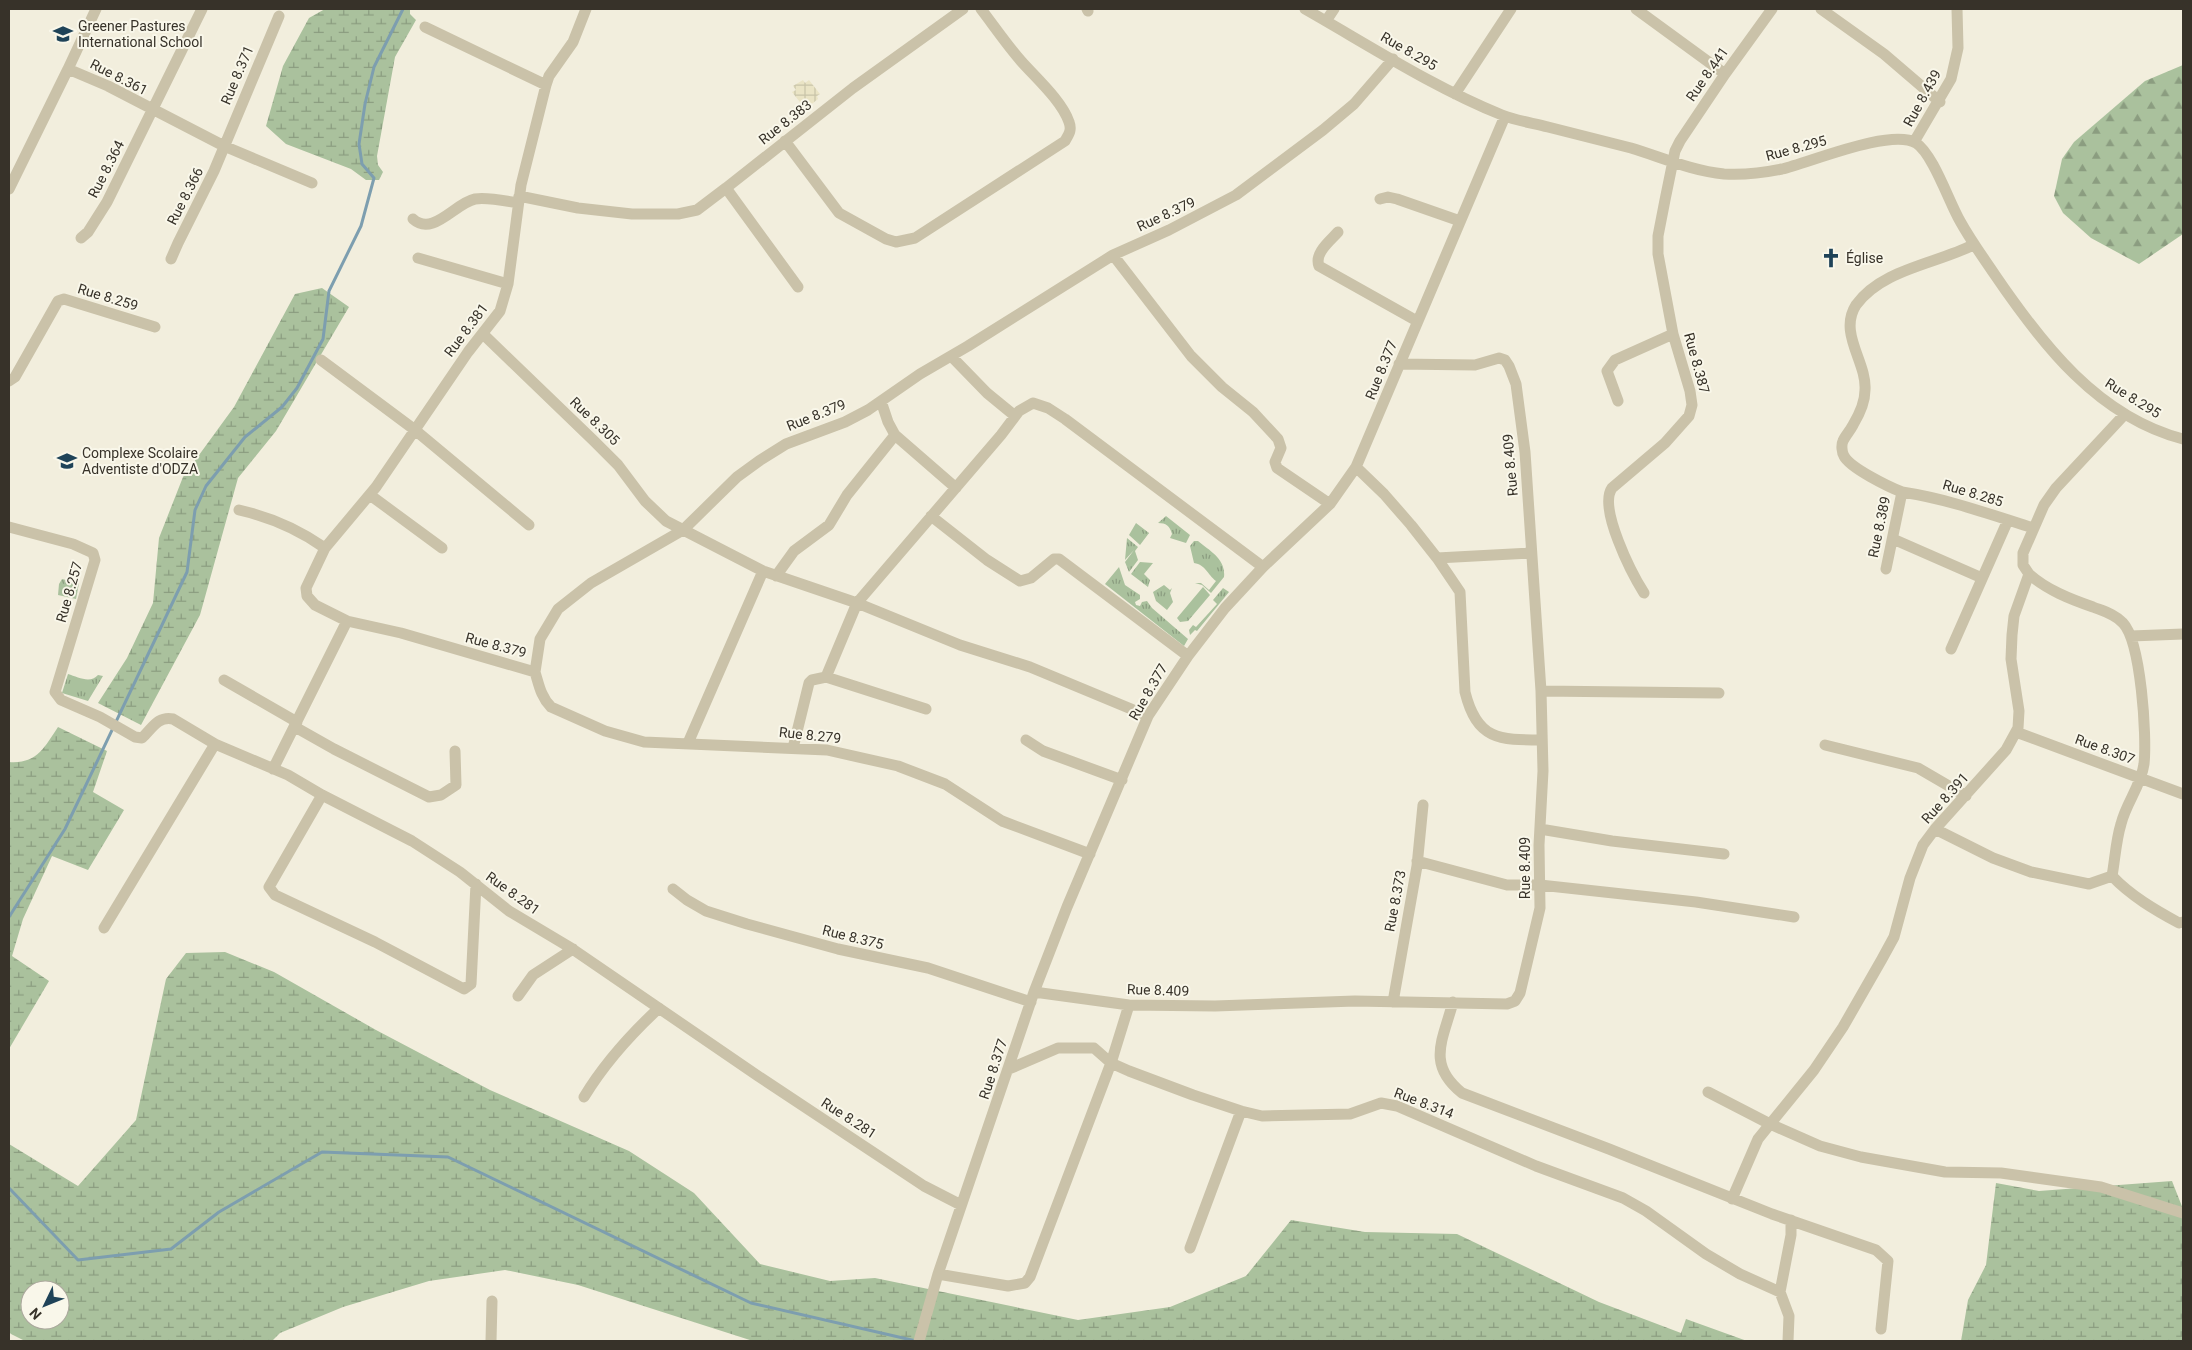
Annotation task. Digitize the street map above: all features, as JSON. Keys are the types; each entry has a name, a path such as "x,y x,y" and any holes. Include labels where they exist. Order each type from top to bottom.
{"street":[{"path":"68,69 96,9"},
{"name":"Rue 8.364","path":"81,238 88,232 107,202 202,9"},
{"name":"Rue 8.381","path":"325,548 370,495 468,352 500,311 508,284 518,199 546,85 549,76 573,42 586,9"},
{"name":"Rue 8.383","path":"413,219 418,223 426,225 434,223 459,206 477,199 518,199 632,214 678,214 697,210 853,88 963,9"},
{"path":"784,141 839,213 869,231 896,242 915,238 1065,141 1070,131 1069,122 1064,114 1041,82 1020,60 981,9"},
{"name":"Rue 8.295","path":"1305,9 1455,94 1505,116 1722,174 1752,174 1783,169 1862,144 1901,139 1914,142 1929,159 1973,245 2011,300 2060,361 2092,391 2125,414 2166,435 2183,440"},
{"path":"1326,21 1334,9"},
{"path":"1455,94 1511,9"},
{"path":"1636,9 1725,74"},
{"name":"Rue 8.441","path":"1674,161 1675,152 1680,141 1772,9"},
{"path":"1820,9 1884,54 1940,102"},
{"name":"Rue 8.439","path":"1914,142 1940,102 1952,79 1956,64 1957,9"},
{"name":"Rue 8.371","path":"224,146 279,16"},
{"path":"425,27 546,85"},
{"name":"Rue 8.379","path":"325,548 306,588 307,596 315,605 347,621 401,633 535,672 540,639 558,609 590,583 683,530 737,477 779,448 810,434 845,422 881,401 1113,255 1169,230 1236,195 1324,130 1354,104 1393,59"},
{"name":"Rue 8.361","path":"9,189 68,69 108,86 151,110 224,146 312,183"},
{"name":"Rue 8.377","path":"920,1338 938,1274 1009,1070 1032,997 1148,716 1188,656 1225,608 1263,566 1330,504 1356,467 1505,116"},
{"name":"Rue 8.366","path":"171,259 214,171 224,146"},
{"name":"Rue 8.387","path":"1644,593 1632,575 1620,547 1607,501 1608,493 1612,488 1665,443 1690,416 1692,405 1690,391 1673,334 1658,254 1658,236 1674,161"},
{"path":"726,188 798,287"},
{"path":"1380,200 1388,198 1397,199 1460,221"},
{"path":"1338,232 1319,254 1317,261 1319,266 1417,321"},
{"name":"Rue 8.389","path":"1886,569 1902,492 1875,479 1844,456 1843,441 1860,409 1866,388 1864,374 1851,332 1852,318 1856,306 1880,283 1973,245"},
{"path":"1113,255 1191,356 1222,387 1253,412 1278,439 1281,448 1275,462 1277,468 1330,504"},
{"path":"418,258 508,284"},
{"name":"Rue 8.259","path":"9,381 16,376 58,300 64,299 155,327"},
{"name":"Rue 8.305","path":"483,334 618,465 645,501 666,521 763,571 857,604 960,645 1030,668 1148,716"},
{"path":"1618,400 1607,371 1611,364 1615,360 1673,334"},
{"path":"951,356 988,393 1015,416"},
{"name":"Rue 8.409","path":"1032,997 1130,1005 1215,1006 1297,1002 1507,1004 1514,1001 1520,993 1538,918 1543,771 1541,691 1524,444 1516,384 1509,366 1505,360 1499,358 1475,365 1399,364"},
{"path":"321,360 415,430 529,525"},
{"path":"881,401 888,422 895,435 956,488"},
{"path":"826,677 857,604 1015,416 1025,406 1033,403 1048,408 1263,566"},
{"path":"2112,876 2121,823 2141,778 2144,763 2144,721 2136,658 2131,636 2123,623 2110,614 2038,583 2023,565 2023,553 2044,505 2056,488 2125,414"},
{"path":"776,576 794,551 829,525 847,495 895,435"},
{"path":"1356,467 1384,494 1456,584 1462,601 1465,692 1469,708 1480,724 1493,736 1506,740 1542,740"},
{"name":"Rue 8.285","path":"1902,492 1939,498 2034,528"},
{"path":"370,495 442,548"},
{"path":"239,510 272,519 310,537 325,548"},
{"path":"931,516 987,560 1020,581 1026,581 1054,558 1059,559 1188,656"},
{"path":"1950,649 2008,520"},
{"name":"Rue 8.257","path":"9,527 73,544 93,553 95,560 55,692 56,696"},
{"path":"1893,539 1982,578"},
{"path":"1437,558 1531,553"},
{"path":"688,743 763,571"},
{"name":"Rue 8.391","path":"1732,1199 1758,1139 1814,1070 1882,960 1894,937 1916,862 1924,845 1935,829 2006,750 2018,728 2019,711 2014,687 2012,634 2014,616 2029,574"},
{"path":"273,769 347,621"},
{"path":"2131,636 2183,634"},
{"name":"Rue 8.279","path":"535,672 545,700 559,712 605,731 633,740 828,750 884,762 928,776 960,792 1002,820 1090,854"},
{"path":"793,748 809,684 812,680 826,677 926,709"},
{"path":"224,680 334,749 429,797 441,796 456,785 455,751"},
{"path":"1541,691 1719,693"},
{"name":"Rue 8.281","path":"56,696 142,738 157,722 165,718 173,719 215,744 288,775 322,795 412,841 476,884 509,911 573,949 924,1186 961,1205"},
{"name":"Rue 8.307","path":"2016,732 2183,794"},
{"path":"1026,740 1043,751 1122,780"},
{"path":"104,928 215,744"},
{"path":"1825,745 1918,768 1966,796"},
{"path":"322,795 269,887 274,896 375,942 464,989 471,984 476,884"},
{"name":"Rue 8.373","path":"1393,1002 1417,862 1423,806"},
{"path":"1935,829 1993,858 2031,872 2090,884 2112,876"},
{"path":"1540,830 1612,841 1724,854"},
{"path":"1417,862 1507,885 1540,885 1696,902 1794,916"},
{"path":"2112,876 2122,887 2152,908 2178,924 2183,922"},
{"name":"Rue 8.375","path":"673,889 706,911 747,924 838,949 937,971 1032,997"},
{"path":"518,996 533,975 573,949"},
{"path":"1452,1002 1439,1056 1441,1069 1448,1082 1462,1093 1732,1199 1876,1250 1888,1261 1881,1329"},
{"path":"938,1274 1008,1286 1025,1283 1030,1277 1111,1063 1130,1005"},
{"path":"584,1097 622,1048 659,1008"},
{"name":"Rue 8.314","path":"1009,1070 1058,1048 1094,1048 1111,1063 1193,1095 1262,1116 1350,1114 1381,1103 1397,1106 1536,1166 1588,1187 1623,1198 1646,1211 1706,1254 1740,1274 1780,1292"},
{"path":"1708,1092 1770,1124 1820,1146 1894,1164 1945,1172 2001,1173 2101,1187 2183,1213"},
{"path":"1190,1248 1241,1111"},
{"path":"1788,1341 1789,1316 1780,1292 1792,1220"},
{"path":"491,1341 492,1301"}],"green space":[{"path":"325,9 410,9 410,14 416,20 395,57 377,156 378,165 383,172 379,180 366,180 351,169 286,144 266,126 283,66 309,18"},
{"path":"2183,65 2183,234 2139,264 2091,238 2063,213 2054,196 2062,159 2074,142 2145,81"},
{"path":"322,288 349,307 276,431 238,478 200,615 141,725 98,703 127,658 153,603 159,538 183,477 234,407 295,294"},
{"path":"1166,516 1190,535 1186,543 1170,538 1172,534 1169,527 1158,523"},
{"path":"1136,523 1149,533 1140,545 1129,535"},
{"path":"1127,538 1138,547 1135,551 1138,560 1129,572 1125,562 1134,550 1125,560"},
{"path":"1194,541 1198,541 1220,560 1224,571 1224,577 1211,593 1202,585 1195,583 1201,583 1209,590 1216,581 1204,568 1194,563 1190,546"},
{"path":"1140,562 1153,563 1144,574 1150,580 1148,587 1131,574"},
{"path":"1119,567 1125,585 1140,595 1140,599 1135,602 1136,605 1140,606 1142,602 1147,601 1152,608 1188,639 1184,646 1105,584"},
{"path":"62,579 79,583 76,599 58,595 59,584"},
{"path":"1164,585 1170,590 1172,588 1170,593 1173,602 1167,610 1156,601 1153,592"},
{"path":"1203,587 1210,595 1188,621 1180,622 1177,618"},
{"path":"1223,588 1229,592 1197,631 1195,630 1190,635 1189,630 1193,625 1196,627 1217,604 1213,600"},
{"path":"68,674 88,679 95,678 98,675 103,676 88,701 62,693"},
{"path":"58,727 107,751 93,792 124,810 88,870 52,856 23,919 12,956 49,981 9,1049 9,762 27,760 39,753"},
{"path":"225,952 274,972 376,1030 490,1090 629,1151 694,1193 760,1264 830,1281 875,1278 1078,1320 1170,1307 1246,1276 1291,1220 1365,1232 1457,1234 1599,1302 1681,1333 1686,1319 1747,1341 753,1341 578,1285 505,1270 429,1281 343,1307 280,1333 272,1341 25,1341 9,1332 9,1144 78,1186 136,1120 166,979 186,953"},
{"path":"2172,1181 2183,1209 2183,1341 1961,1341 1968,1300 1986,1265 1996,1183 2039,1191"}],"shaded area":[{"path":"803,80 805,83 809,80 820,94 817,96 818,99 808,107 806,104 803,106 792,92 796,90 793,86"}],"waterway":[{"path":"9,917 65,829 187,572 195,510 206,486 245,437 282,407 297,388 323,339 329,291 361,226 374,178 362,164 359,144 365,104 374,67 403,9"},
{"path":"9,1188 78,1260 171,1249 219,1212 322,1152 448,1157 751,1303 916,1341"}],"place":[{"name":"Greener Pastures International School","path":"63,34"},
{"name":"Église","path":"1831,258"},
{"name":"Complexe Scolaire Adventiste d'ODZA","path":"67,461"}]}
